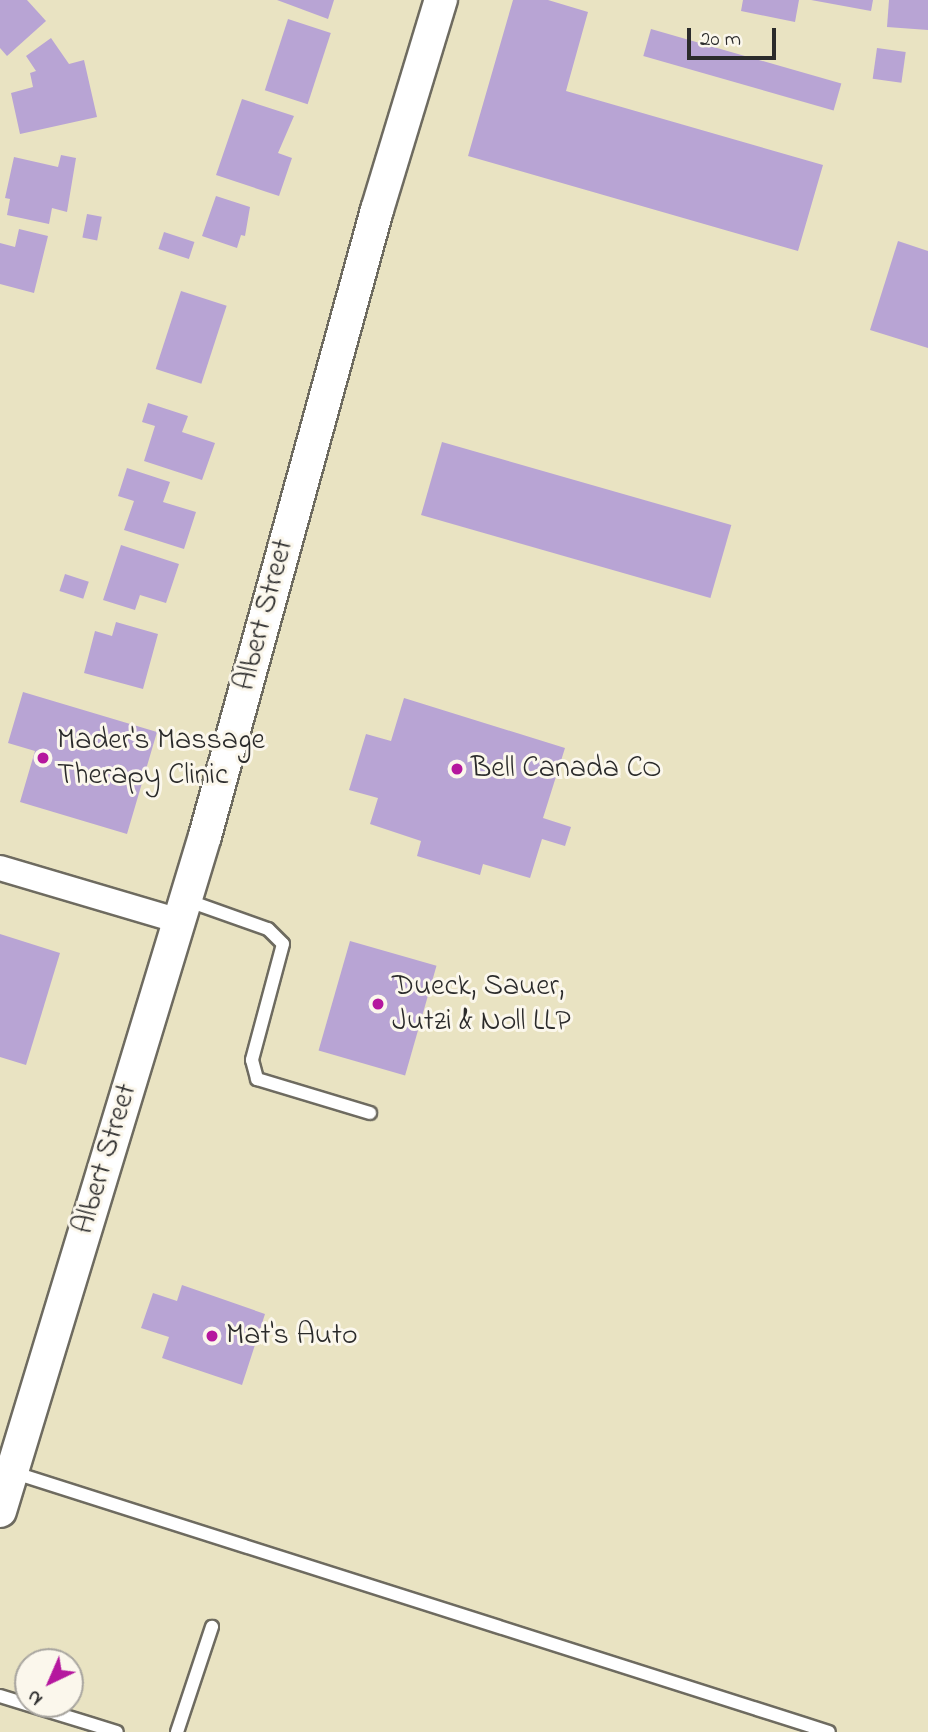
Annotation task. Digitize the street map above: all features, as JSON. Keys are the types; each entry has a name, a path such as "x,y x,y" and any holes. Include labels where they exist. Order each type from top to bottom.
{"street":[{"name":"Albert Street","path":"5,1479 182,910 377,210 441,0"},
{"path":"0,868 182,910"}],"lane":[{"path":"182,910 268,929 283,944 252,1060 257,1079 370,1113"},
{"path":"5,1479 829,1732"},
{"path":"177,1732 212,1627"},
{"path":"0,1696 117,1732"}],"building":[{"path":"0,0 27,0 46,21 7,56 0,48"},
{"path":"277,0 334,0 328,19"},
{"path":"513,0 548,0 588,12 566,91 823,165 798,251 468,156"},
{"path":"743,0 799,0 795,22 741,11"},
{"path":"811,0 873,0 871,11"},
{"path":"889,0 928,0 928,30 887,27"},
{"path":"288,19 331,33 308,104 265,90"},
{"path":"651,29 841,84 834,110 643,56"},
{"path":"51,38 69,64 84,60 97,117 20,134 11,93 33,87 30,73 36,71 26,56"},
{"path":"877,48 906,52 901,83 873,79"},
{"path":"242,99 294,116 278,153 292,158 279,196 216,175"},
{"path":"61,155 76,158 67,212 52,208 49,224 7,215 10,199 5,198 14,157 58,167"},
{"path":"216,196 250,207 245,236 241,235 237,248 202,236"},
{"path":"87,214 102,217 97,240 82,238"},
{"path":"19,229 48,236 34,293 0,284 0,243 15,247"},
{"path":"164,232 194,242 189,259 158,249"},
{"path":"898,241 928,251 928,348 870,330"},
{"path":"181,291 227,306 201,384 156,369"},
{"path":"148,403 188,416 182,432 215,443 202,480 144,461 155,426 142,422"},
{"path":"442,442 731,525 710,598 421,515"},
{"path":"127,468 170,482 163,502 196,512 184,549 124,530 134,501 118,496"},
{"path":"121,545 179,564 166,603 140,595 135,610 103,600"},
{"path":"65,574 89,582 83,599 59,591"},
{"path":"116,622 158,634 143,689 84,673 95,631 112,636"},
{"path":"23,692 157,732 127,834 20,802 35,751 8,743"},
{"name":"Bell Canada CO","path":"404,698 565,748 543,818 571,827 565,846 542,839 530,878 483,864 480,875 417,856 421,841 370,824 378,798 349,790 366,734 391,741"},
{"path":"0,934 60,953 26,1065 0,1057"},
{"path":"350,941 437,966 405,1075 319,1051"},
{"path":"182,1285 265,1314 242,1385 162,1358 169,1337 141,1328 153,1293 177,1301"}],"place":[{"name":"Mader's Massage Therapy Clinic","path":"43,758"},
{"name":"Bell Canada CO","path":"457,769"},
{"name":"Dueck, Sauer, Jutzi & Noll LLP","path":"378,1004"},
{"name":"Mat's Auto","path":"212,1336"}]}
